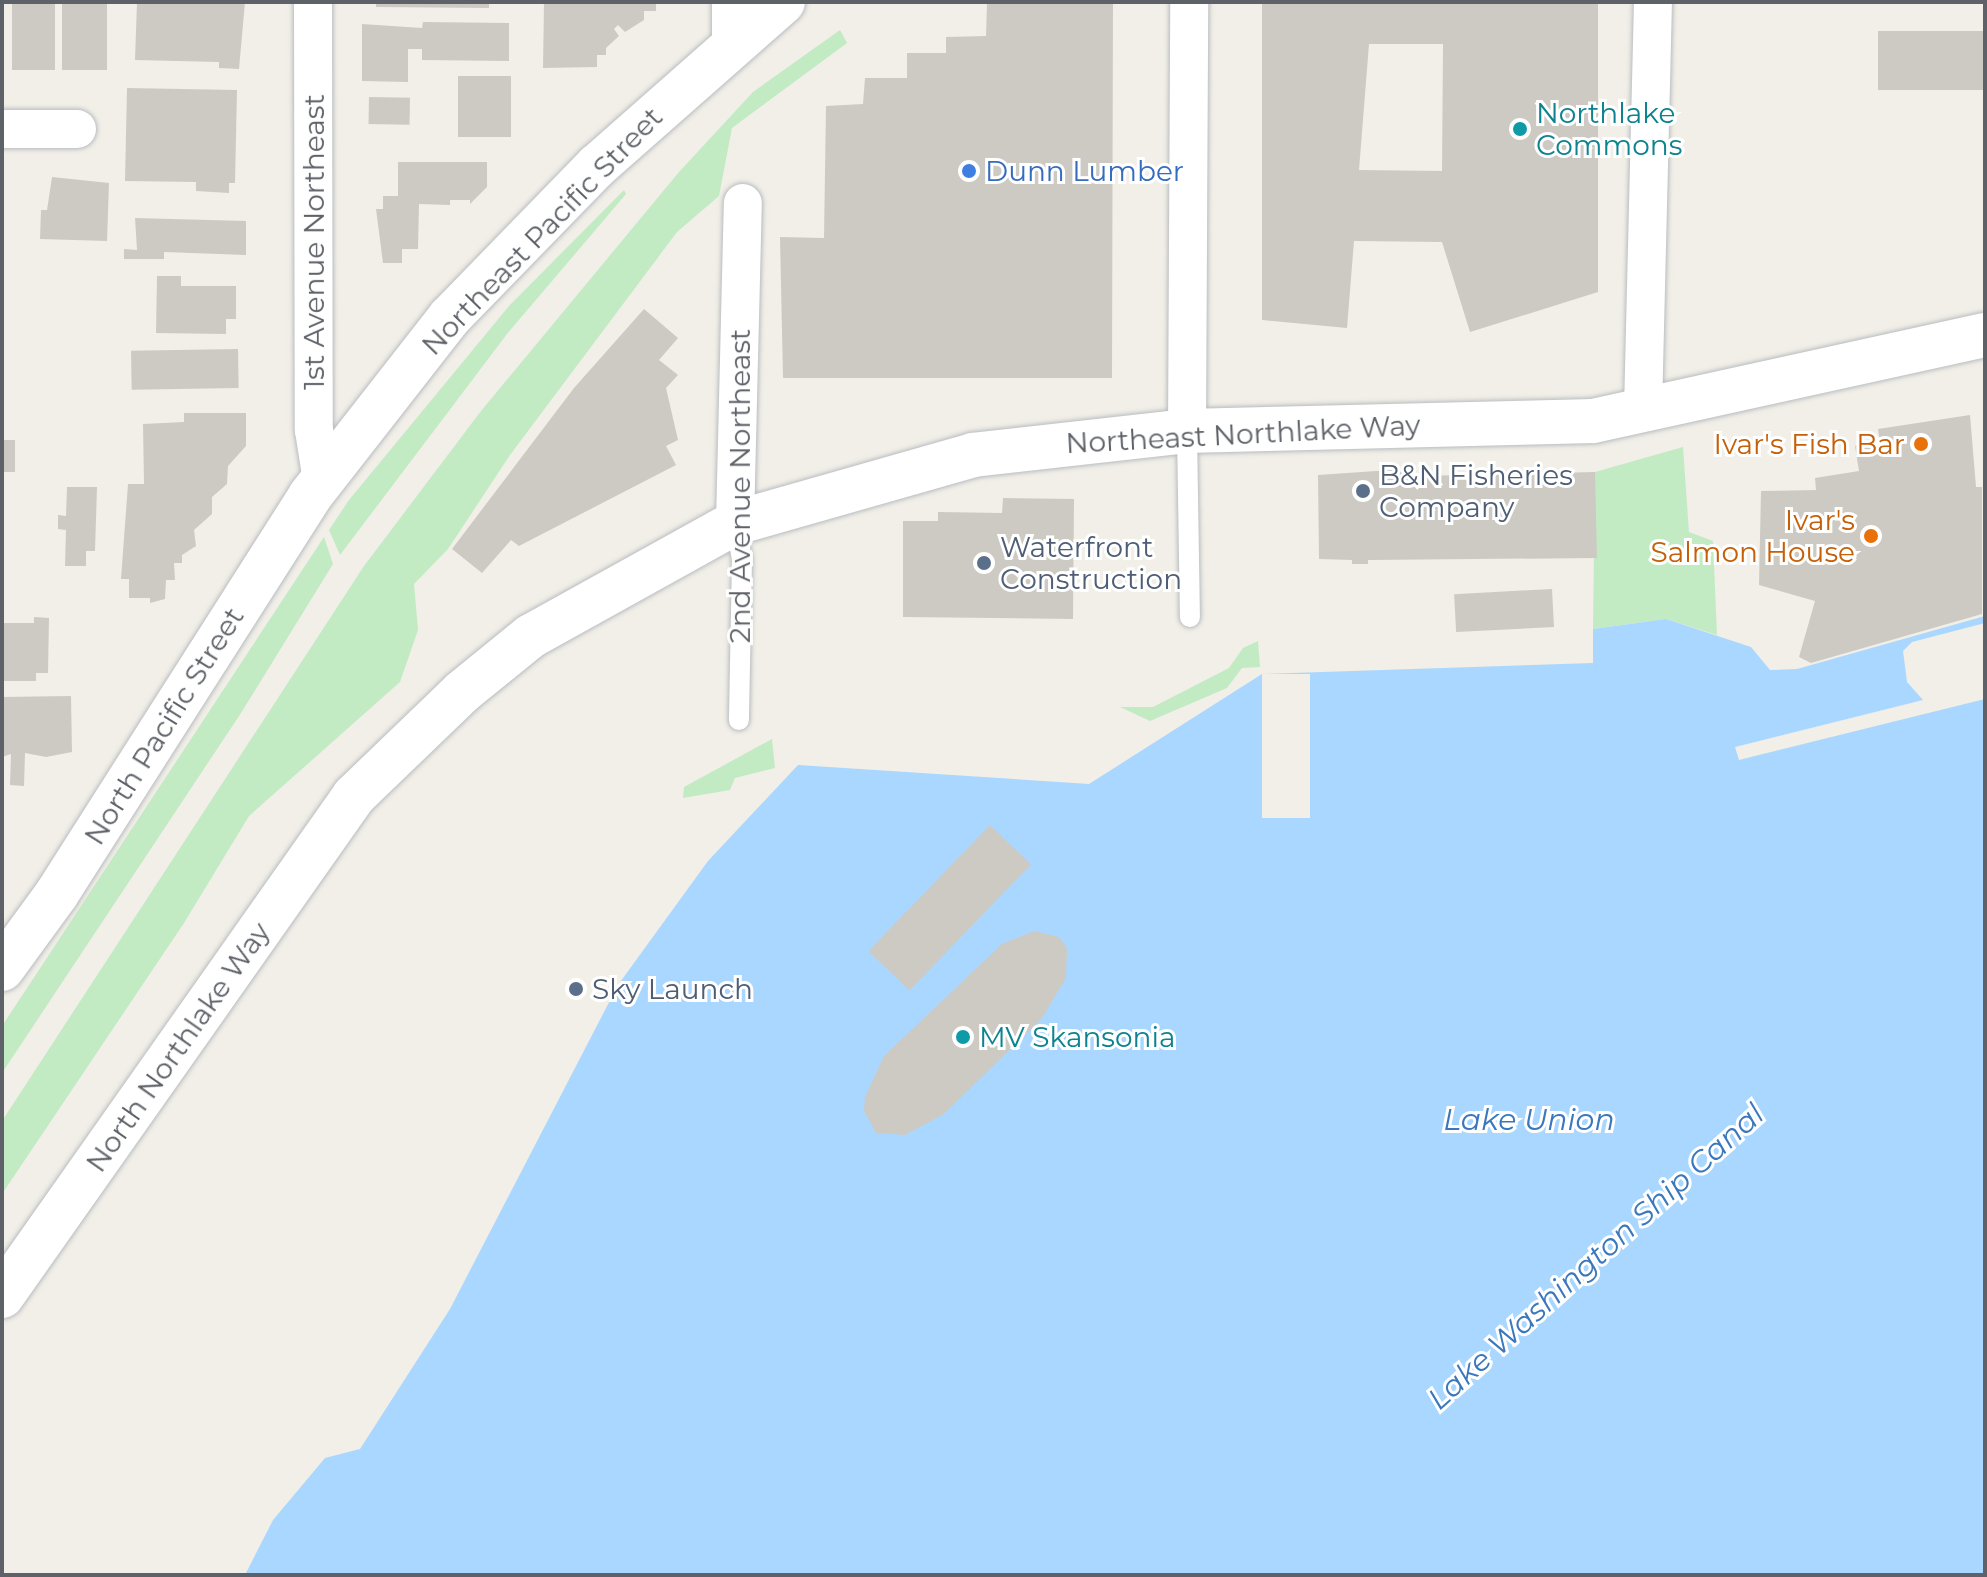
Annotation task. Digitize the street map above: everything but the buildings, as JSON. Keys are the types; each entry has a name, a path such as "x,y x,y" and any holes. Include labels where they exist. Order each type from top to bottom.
{"street":[{"name":"1st Avenue Northeast","path":"313,2 314,430 322,481"},
{"name":"Northeast Pacific Street","path":"322,481 450,317 731,23 783,2"},
{"path":"1187,431 1189,2"},
{"path":"1643,410 1653,2"},
{"path":"2,129 77,129"},
{"name":"2nd Avenue Northeast","path":"735,523 743,203"},
{"name":"Northeast Northlake Way","path":"354,796 462,692 531,636 735,523 973,455 1187,431 1593,421 1985,335"},
{"name":"North Pacific Street","path":"2,969 56,895 322,481"},
{"name":"North Northlake Way","path":"2,1296 354,796"}],"lane":[{"path":"1187,431 1190,617"},
{"name":"2nd Avenue Northeast","path":"735,523 742,560 739,720"}],"green space":[{"path":"840,30 847,43 732,128 719,196 677,232 510,455 448,549 414,584 418,630 400,682 249,816 184,923 2,1194 2,1121 364,566 481,411 679,172 753,92"},
{"path":"624,190 626,194 507,334 340,555 329,530 349,500 509,306"},
{"path":"1683,447 1689,532 1713,541 1717,635 1666,619 1593,629 1595,472"},
{"path":"324,537 333,564 241,713 2,1073 2,1026"},
{"path":"1258,641 1260,667 1242,668 1227,688 1150,721 1120,707 1153,707 1229,668 1243,648"},
{"path":"772,739 775,768 735,778 730,790 683,798 684,787"}],"water":[{"name":"Lake Union","path":"1985,616 1985,1575 245,1575 273,1520 325,1458 360,1449 450,1309 618,985 708,861 798,765 1089,784 1262,674 1593,663 1593,629 1666,619 1751,647 1770,670 1797,669"}],"pier":[{"path":"1985,623 1985,699 1739,760 1735,747 1923,700 1907,682 1903,651 1912,642"},
{"path":"1262,674 1310,674 1310,818 1262,818"}],"place":[{"name":"Northlake Commons","path":"1520,129"},
{"name":"Dunn Lumber","path":"969,171"},
{"name":"Ivar's Fish Bar","path":"1921,444"},
{"name":"B&N Fisheries Company","path":"1363,491"},
{"name":"Ivar's Salmon House","path":"1871,536"},
{"name":"Waterfront Construction","path":"984,563"},
{"name":"Sky Launch","path":"576,989"},
{"name":"MV Skansonia","path":"963,1037"}],"water label":[{"name":"Lake Washington Ship Canal","path":"1596,1257"}]}
